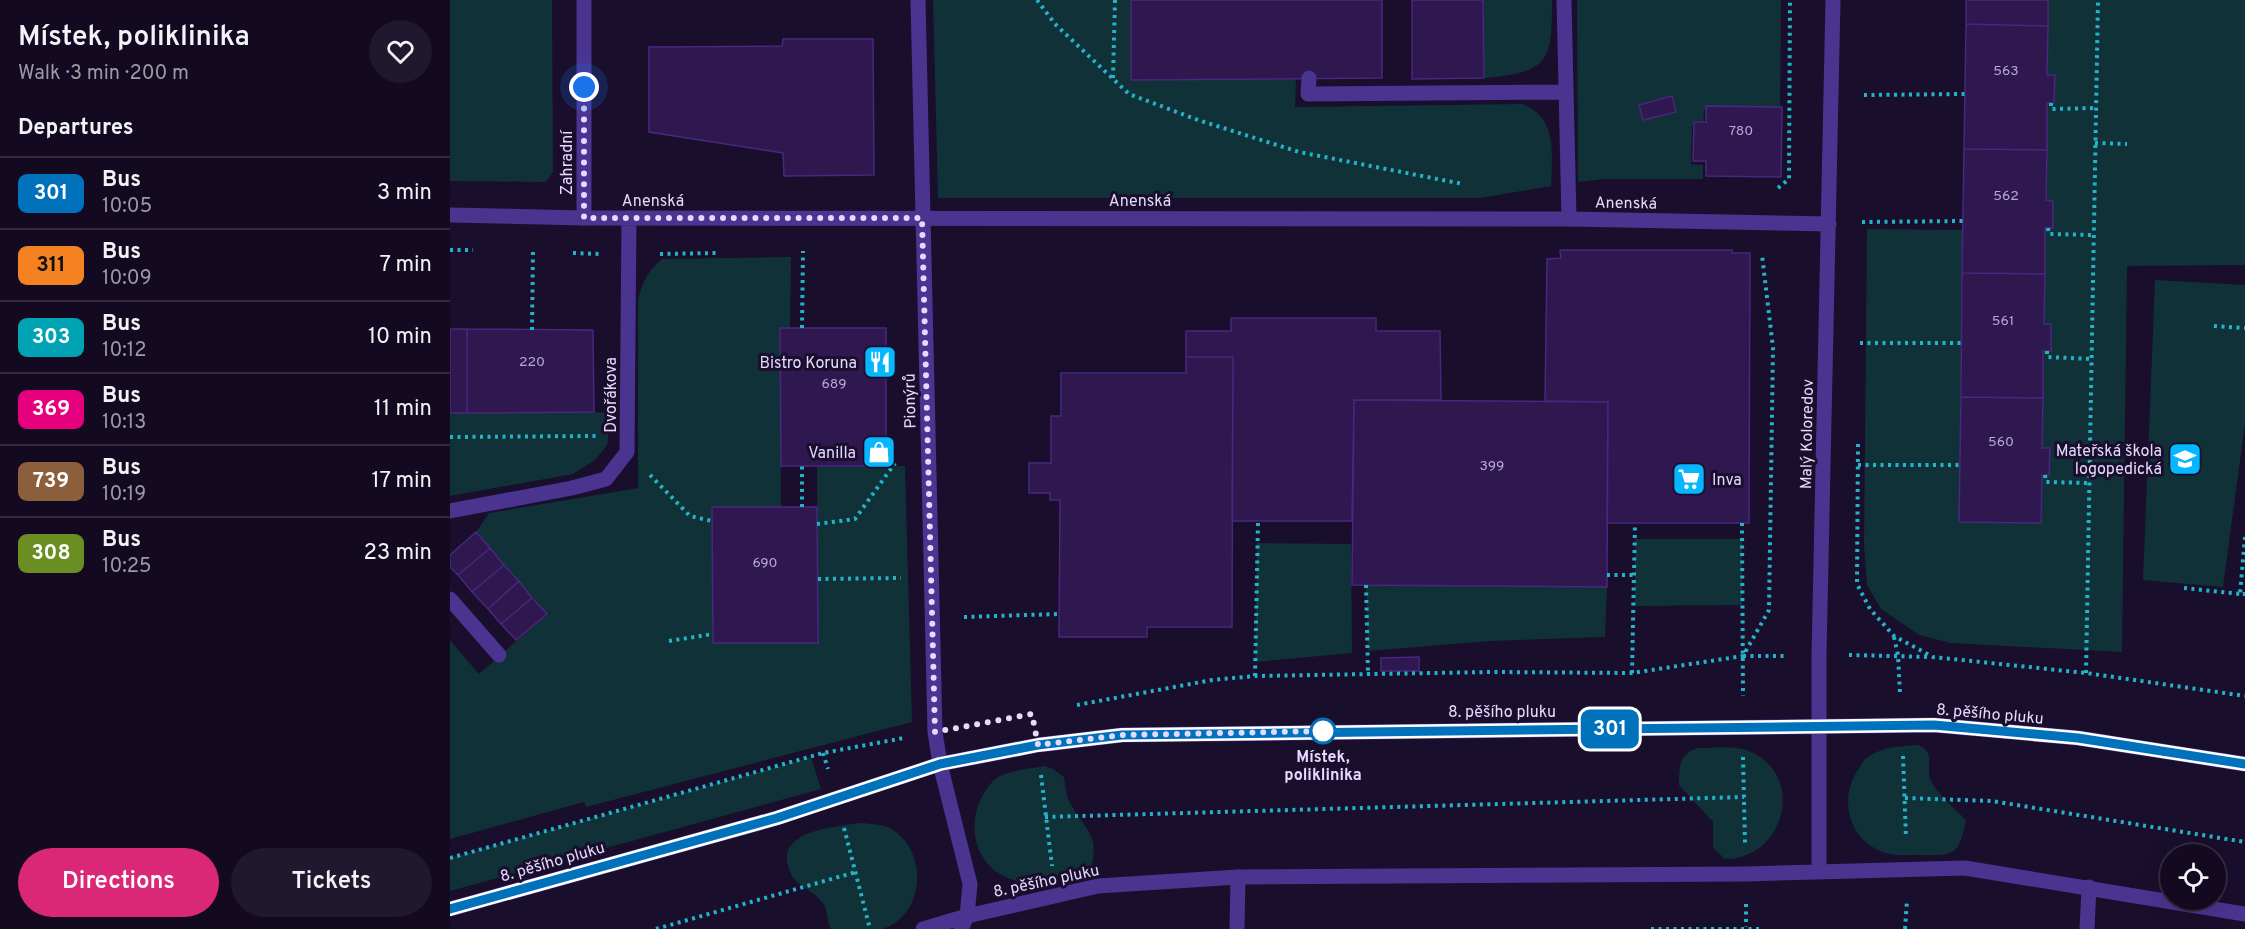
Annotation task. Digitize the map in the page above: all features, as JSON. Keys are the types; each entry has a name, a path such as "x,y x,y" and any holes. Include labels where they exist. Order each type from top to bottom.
{"street":[{"name":"Zahradní","path":"584,0 584,218"},
{"name":"Pionýrů","path":"918,0 931,618 935,732 940,764"},
{"path":"1564,0 1569,219"},
{"name":"Malý Koloredov","path":"1819,870 1833,0"},
{"path":"1309,78 1308,94 1565,92"},
{"name":"Anenská","path":"450,215 584,218 1569,219 1829,224"},
{"name":"Dvořákova","path":"450,511 572,488 606,479 627,452 629,218"},
{"path":"450,599 499,655"},
{"name":"8. pěšího pluku","path":"450,909 837,799 940,764 1038,745 1122,735 1212,732 1934,725 2078,738 2245,764"},
{"name":"8. pěšího pluku","path":"940,764 970,884 964,922"},
{"name":"8. pěšího pluku","path":"923,929 964,922 1098,886 1238,877 1746,874 1819,870 1965,868 2245,914"},
{"path":"1237,929 1238,877"},
{"path":"2087,929 2089,887"}],"path":[{"path":"1037,0 1055,24 1129,94 1198,120 1299,152 1464,186 1440,187"},
{"path":"1113,79 1115,0"},
{"path":"1768,188 1780,189 1789,179 1790,0"},
{"path":"2086,673 2098,0"},
{"path":"1863,83 1863,107"},
{"path":"1863,95 1965,94"},
{"path":"2051,103 2051,109 2096,108"},
{"path":"2095,143 2127,144"},
{"path":"1862,211 1862,233"},
{"path":"1862,222 1963,221"},
{"path":"2048,228 2049,234 2093,235"},
{"path":"532,330 533,250"},
{"path":"1065,708 1212,680 1255,676 1368,673 1632,672 1743,656 1769,610 1773,348 1761,250"},
{"path":"802,328 803,251"},
{"path":"2214,326 2245,328"},
{"path":"1860,332 1860,354"},
{"path":"1860,343 1961,343"},
{"path":"2047,351 2047,357 2092,359"},
{"path":"817,524 855,519 927,418"},
{"path":"1859,432 1857,584 1870,609 1894,636 1933,657 2086,673 2245,696"},
{"path":"450,437 628,435"},
{"path":"627,452 690,516 712,521"},
{"path":"1858,465 1960,465"},
{"path":"802,466 802,507"},
{"path":"2045,475 2046,482 2089,483"},
{"path":"1255,676 1258,521"},
{"path":"1632,672 1635,523"},
{"path":"2184,588 2242,594 2245,537"},
{"path":"1607,575 1635,575"},
{"path":"818,579 931,577"},
{"path":"1366,585 1368,673"},
{"path":"931,618 1059,614"},
{"path":"669,641 713,634"},
{"path":"1894,636 1898,655 1905,798 1905,929"},
{"path":"450,858 823,753 935,732"},
{"path":"1038,745 1055,897"},
{"path":"823,753 870,929"},
{"path":"1046,817 1744,797"},
{"path":"1905,798 1992,801 2245,842"},
{"path":"656,929 856,872"},
{"path":"1651,929 1762,929"}],"green space":[{"path":"450,0 552,0 553,172 546,182 450,181"},
{"path":"933,0 1131,0 1296,78 1295,107 1522,104 1534,110 1547,127 1552,150 1551,186 1480,198 938,198"},
{"path":"1483,0 1552,0 1551,38 1548,51 1534,67 1506,76 1484,78"},
{"path":"1577,0 1781,0 1780,111 1704,110 1703,126 1692,126 1691,164 1703,165 1703,179 1604,179 1578,182","holes":["1672,96 1676,112 1644,120 1639,105"]},
{"path":"2048,0 2245,0 2245,265 2127,266 2122,652 1950,643 1919,635 1881,609 1867,585 1864,545 1867,229 1963,230 1959,522 2041,523 2042,475 2049,475 2050,448 2042,448 2043,351 2051,351 2051,324 2044,324 2045,228 2053,201 2046,200 2047,103 2054,103 2055,76 2047,75"},
{"path":"791,257 790,328 780,329 781,507 712,508 713,643 818,643 817,466 905,466 912,722 586,807 584,802 450,839 450,640 479,674 547,614 476,532 489,513 638,488 638,299 647,277 657,263 662,259"},
{"path":"2155,280 2245,285 2245,424 2223,587 2143,580"},
{"path":"450,413 612,413 607,445 595,460 573,474 450,496"},
{"path":"1635,539 1742,539 1742,605 1635,606"},
{"path":"1257,543 1351,544 1352,653 1255,662"},
{"path":"1366,585 1607,587 1605,637 1490,641 1368,651"},
{"path":"1917,745 1929,755 1931,781 1966,820 1958,846 1954,851 1942,855 1892,854 1876,849 1858,833 1849,811 1850,788 1865,759 1886,749"},
{"path":"1731,747 1749,751 1767,762 1778,778 1783,795 1781,814 1774,831 1762,845 1746,855 1725,859 1713,848 1713,822 1679,785 1681,762 1687,753 1698,748"},
{"path":"811,757 821,789 450,891 450,858"},
{"path":"1044,766 1064,777 1069,801 1092,838 1094,846 1091,867 1068,877 1050,881 1024,882 1010,879 998,873 981,854 974,830 975,816 987,789 998,777 1015,771"},
{"path":"860,823 888,827 896,832 913,855 917,870 917,885 906,912 896,922 882,929 831,929 823,903 792,876 787,861 789,849 807,834"}],"building":[{"path":"1131,0 1382,0 1382,78 1131,80"},
{"path":"1412,0 1483,0 1484,78 1412,79"},
{"path":"1966,0 2048,0 2048,26 1966,24"},
{"path":"1966,24 2048,26 2047,75 2055,75 2054,103 2047,103 2047,150 1964,149"},
{"path":"783,39 873,39 874,175 784,176 783,153 649,132 649,47 782,46"},
{"path":"1672,96 1676,112 1643,120 1639,105"},
{"path":"1706,106 1782,107 1781,177 1706,176 1706,161 1693,161 1694,122 1706,122"},
{"path":"1964,149 2047,150 2046,200 2053,201 2053,228 2045,228 2045,274 1962,273"},
{"path":"1560,250 1732,250 1732,253 1750,253 1749,523 1607,523 1608,402 1545,401 1547,259 1561,258"},
{"path":"1962,273 2045,274 2044,324 2051,324 2051,351 2043,351 2043,398 1961,397"},
{"path":"1231,318 1376,318 1376,331 1440,331 1441,400 1354,400 1352,521 1232,521 1233,357 1186,357 1186,331 1231,331"},
{"path":"780,328 886,328 886,466 781,466"},
{"path":"450,329 467,329 467,413 450,413"},
{"path":"467,329 593,330 594,412 467,413"},
{"path":"1186,357 1233,357 1232,627 1147,627 1147,637 1059,637 1060,500 1050,500 1050,493 1029,493 1029,463 1051,463 1051,416 1061,416 1061,373 1186,373"},
{"path":"1961,397 2043,398 2042,448 2050,448 2049,475 2042,475 2041,523 1959,522"},
{"path":"1354,400 1608,402 1607,587 1352,585"},
{"path":"712,507 817,507 818,643 713,643"},
{"path":"476,532 490,548 458,575 450,567 450,555"},
{"path":"490,548 504,565 472,592 458,575"},
{"path":"504,565 519,581 488,609 472,592"},
{"path":"519,581 532,598 501,624 488,609"},
{"path":"532,598 547,614 516,640 501,624"},
{"path":"1419,657 1419,671 1381,671 1381,658"}],"bus line":[{"name":"301","path":"450,909 777,818 940,764 1038,745 1122,735 1934,725 2078,738 2245,764"}],"place":[{"name":"Bistro Koruna","path":"880,362"},
{"name":"Vanilla","path":"879,452"},
{"name":"Mateřská škola logopedická","path":"2185,459"},
{"name":"Inva","path":"1689,479"},
{"name":"Místek, poliklinika","path":"1323,731"}],"route":[{"path":"584,87 584,218 922,218 935,732 1032,714 1038,745 1122,735 1327,731 1323,731"}]}
